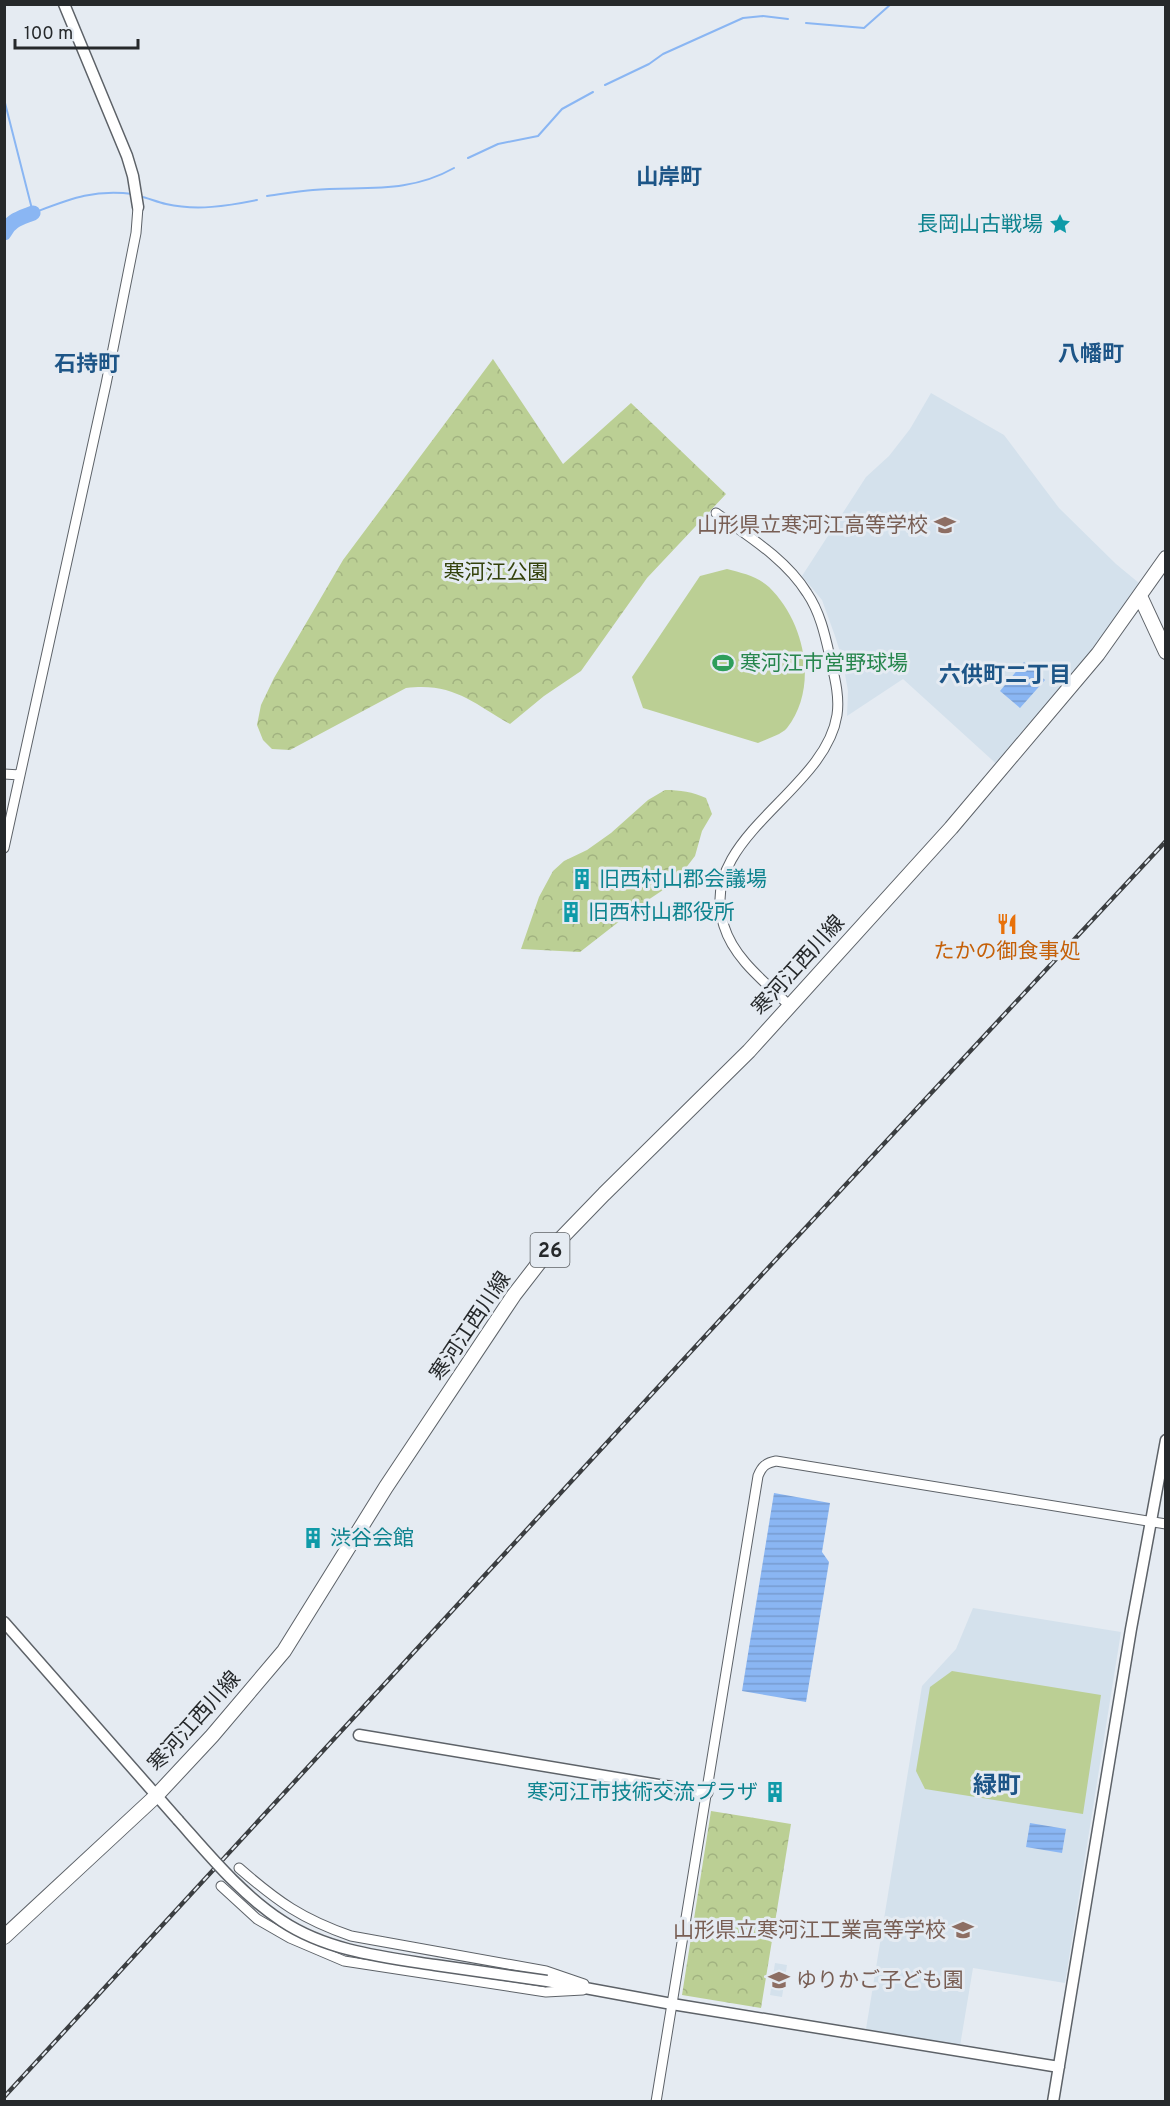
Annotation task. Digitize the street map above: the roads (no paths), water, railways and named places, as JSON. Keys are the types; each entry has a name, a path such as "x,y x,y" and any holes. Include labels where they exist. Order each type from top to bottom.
{"main road":[{"name":"寒河江西川線","path":"4,1937 156,1796 212,1736 284,1651 386,1487 514,1295 545,1255 749,1051 951,828 1098,654 1166,558"},
{"path":"1140,596 1166,652"}],"street":[{"path":"4,848 106,384 136,232 135,186 127,156 64,4"},
{"path":"716,513 788,569 809,594 820,619 837,696 837,715 824,749 737,851 723,882 721,910 723,925 729,940 740,956 790,1006"},
{"path":"4,774 20,775"},
{"path":"1053,2102 1131,1629 1166,1440"},
{"path":"656,2102 761,1468 767,1463 776,1461 1166,1524"},
{"path":"4,1622 234,1884 283,1922 314,1938 343,1949 387,1958 548,1981 672,2004 1059,2067"},
{"path":"359,1735 706,1793"},
{"path":"239,1868 295,1913 351,1936 546,1971 597,1989"},
{"path":"221,1886 257,1918 290,1938 344,1961 546,1992 597,1989"}],"water":[{"path":"1024,662 1045,680 1020,708 1000,691"},
{"path":"774,1493 830,1503 822,1552 829,1562 806,1702 742,1691"},
{"path":"1030,1823 1066,1829 1062,1853 1026,1847"}],"waterway":[{"path":"806,23 864,28 891,4"},
{"path":"605,85 649,64 663,54 743,18 763,16 788,19"},
{"path":"468,158 498,144 538,136 562,109 593,92"},
{"path":"4,99 33,213 94,194 133,194"},
{"path":"267,196 313,190 403,185 420,182 454,168"},
{"path":"139,196 166,204 189,207 223,206 257,200"},
{"path":"4,233 13,222 33,213"}],"railway":[{"path":"4,2097 755,1282 1166,841"}],"place":[{"name":"長岡山古戦場","path":"1060,224"},
{"name":"山形県立寒河江高等学校","path":"945,525"},
{"name":"寒河江市営野球場","path":"723,663"},
{"name":"旧西村山郡会議場","path":"582,879"},
{"name":"旧西村山郡役所","path":"571,912"},
{"name":"たかの御食事処","path":"1007,924"},
{"name":"渋谷会館","path":"313,1538"},
{"name":"寒河江市技術交流プラザ","path":"775,1792"},
{"name":"山形県立寒河江工業高等学校","path":"963,1930"},
{"name":"ゆりかご子ども園","path":"779,1980"}],"district":[{"name":"山岸町","path":"669,176"},
{"name":"八幡町","path":"1091,353"},
{"name":"石持町","path":"87,363"},
{"name":"六供町二丁目","path":"1005,674"},
{"name":"緑町","path":"997,1785"}],"park label":[{"name":"寒河江公園","path":"496,572"}]}
